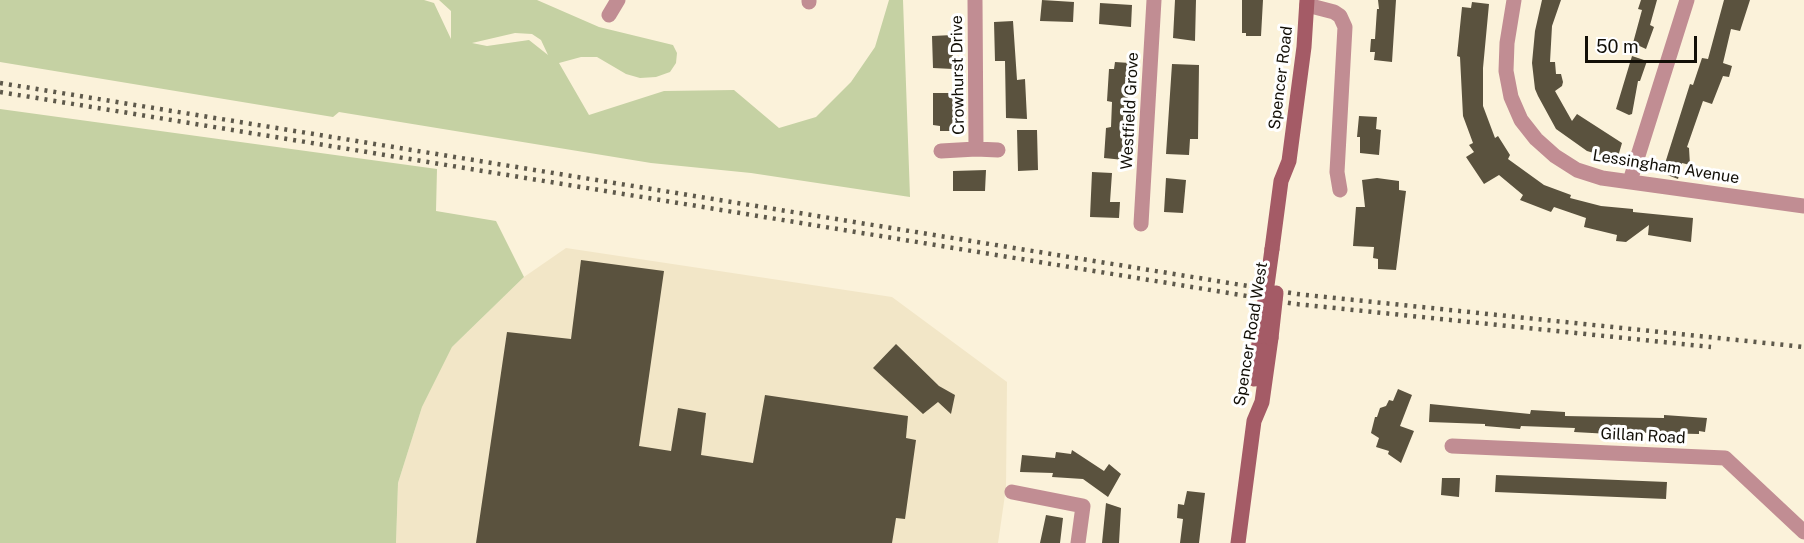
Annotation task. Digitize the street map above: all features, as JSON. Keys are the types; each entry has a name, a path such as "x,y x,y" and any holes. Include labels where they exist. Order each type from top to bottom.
{"street":[{"path":"609,15 618,0"},
{"name":"Crowhurst Drive","path":"975,0 976,149"},
{"name":"Westfield Grove","path":"1141,224 1154,0"},
{"name":"Lessingham Avenue","path":"1514,0 1506,71 1511,97 1521,120 1536,139 1555,156 1576,170 1602,178 1804,206"},
{"path":"1630,181 1687,0"},
{"path":"1307,3 1334,12 1340,16 1345,27 1337,172 1340,190"},
{"name":"Spencer Road","path":"1277,250 1291,182 1289,161 1304,47 1307,3"},
{"name":"Crowhurst Drive","path":"940,152 998,150"},
{"name":"Spencer Road West","path":"1238,543 1254,421 1262,402 1265,337 1277,250"},
{"name":"Gillan Road","path":"1452,446 1725,458 1804,532"},
{"path":"1012,492 1083,506 1078,543"}],"shaded area":[{"path":"566,248 892,297 1007,382 1006,488 998,543 396,543 398,483 422,407 452,347 524,277"}],"green space":[{"path":"0,0 424,0 434,3 451,39 451,11 439,0 537,0 599,27 673,45 677,53 676,63 670,72 656,77 640,78 626,74 597,57 581,57 559,63 589,115 664,91 734,90 779,128 816,117 851,82 875,47 889,0 903,0 910,197 751,173 651,163 339,112 333,117 0,62","holes":["515,33 532,34 541,40 548,55 529,40 487,46 472,43"]},
{"path":"0,109 437,169 436,211 496,221 524,277 452,347 422,407 398,483 396,543 0,543"}],"building":[{"path":"1042,0 1074,2 1073,22 1040,21"},
{"path":"1175,0 1196,0 1195,41 1173,38"},
{"path":"1242,0 1263,0 1261,36 1246,36 1246,33 1242,33"},
{"path":"1378,0 1396,0 1392,62 1374,60 1375,52 1370,52 1371,39 1375,39"},
{"path":"1542,0 1561,0 1552,26 1550,62 1555,62 1556,74 1561,74 1563,82 1562,86 1555,91 1572,121 1577,114 1622,143 1617,160 1587,151 1556,129 1538,96 1532,63 1535,31"},
{"path":"1641,0 1657,0 1650,25 1654,27 1646,49 1633,43 1642,10 1638,9"},
{"path":"1724,0 1750,0 1740,31 1731,29 1723,63 1732,66 1729,77 1723,76 1712,104 1703,101 1687,147 1689,148 1690,165 1682,163 1678,179 1662,173 1690,84 1693,85 1702,58 1708,59"},
{"path":"1472,2 1489,4 1483,68 1483,106 1495,138 1498,136 1510,155 1508,159 1544,185 1571,195 1570,198 1601,206 1633,209 1633,212 1693,218 1691,242 1648,235 1649,225 1626,242 1616,241 1617,235 1584,227 1586,218 1554,207 1551,212 1520,200 1523,195 1499,175 1484,184 1466,157 1474,152 1469,145 1473,143 1463,116 1460,57 1457,56 1462,7 1471,8"},
{"path":"1100,3 1132,5 1131,27 1099,24"},
{"path":"1013,21 1017,80 1025,79 1027,119 1006,118 1005,61 995,61 994,22"},
{"path":"953,35 953,69 933,68 932,36"},
{"path":"1632,56 1647,61 1640,81 1638,81 1632,114 1629,115 1616,109"},
{"path":"1115,62 1130,63 1124,160 1104,158 1106,128 1111,127 1112,102 1107,101 1109,69 1114,69"},
{"path":"1172,64 1199,65 1198,139 1190,139 1189,155 1166,154"},
{"path":"933,93 954,93 956,131 940,131 940,126 933,125"},
{"path":"1359,116 1377,117 1376,129 1381,130 1379,155 1360,153 1360,137 1357,137"},
{"path":"1017,130 1037,130 1038,170 1018,171"},
{"path":"986,170 985,191 953,191 953,171"},
{"path":"1092,172 1112,173 1110,202 1120,202 1119,218 1090,217"},
{"path":"1166,178 1186,180 1183,213 1164,212"},
{"path":"1377,178 1399,181 1399,190 1406,191 1396,270 1378,269 1378,259 1373,258 1374,247 1353,246 1356,207 1365,207 1362,180"},
{"path":"581,260 664,271 639,446 671,451 678,408 706,413 701,455 753,463 765,395 908,416 906,438 916,440 905,519 896,518 892,543 476,543 507,332 571,339"},
{"path":"896,344 939,386 955,395 951,414 938,402 923,414 873,368"},
{"path":"1398,389 1412,395 1400,426 1414,431 1401,463 1388,454 1389,451 1376,447 1379,438 1371,433 1380,408 1386,406 1389,400 1393,401"},
{"path":"1430,404 1530,414 1531,410 1565,412 1565,416 1664,418 1664,415 1707,418 1705,432 1699,431 1699,434 1610,432 1610,434 1574,432 1575,428 1521,426 1520,429 1485,426 1485,424 1429,422"},
{"path":"1072,450 1104,471 1109,464 1121,474 1108,497 1083,479 1052,477 1053,473 1020,472 1022,455 1055,458 1056,452 1071,454"},
{"path":"1496,475 1667,482 1666,499 1495,492"},
{"path":"1442,478 1460,478 1459,497 1441,495"},
{"path":"1187,491 1205,493 1199,543 1180,543 1183,519 1177,518 1178,504 1184,505"},
{"path":"1106,503 1121,508 1119,543 1102,543"},
{"path":"1046,515 1063,518 1060,543 1040,543"}],"railway":[{"path":"0,83 1297,294 1804,347"},
{"path":"0,92 1296,304 1711,347"}]}
